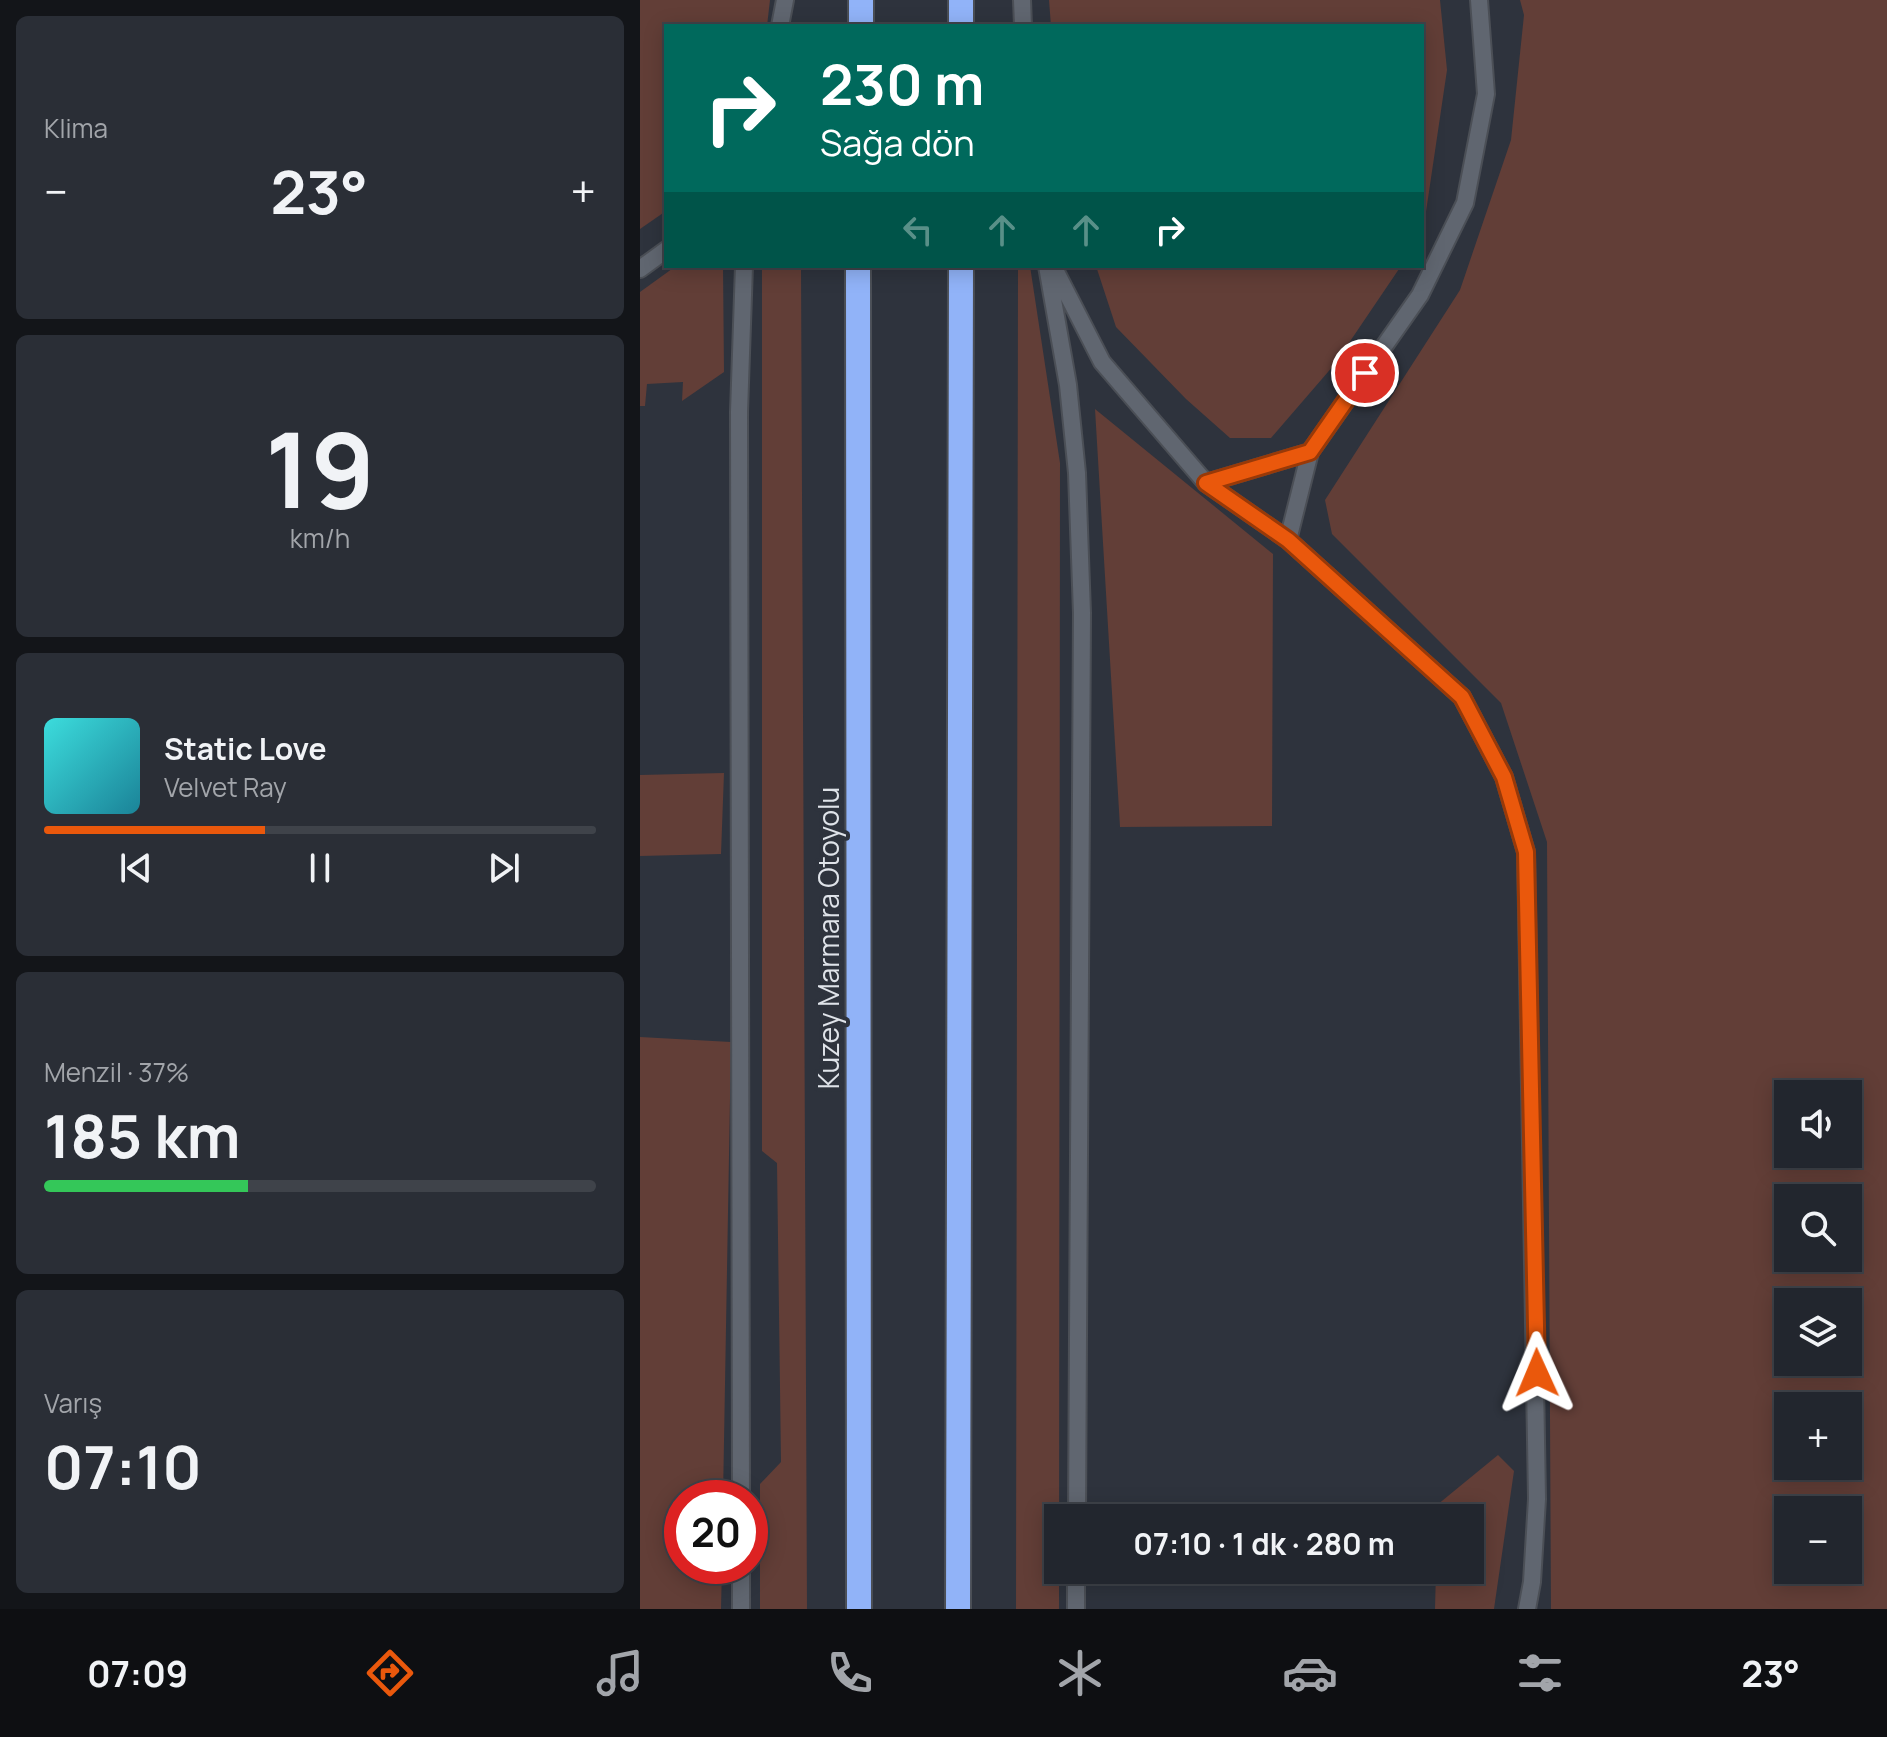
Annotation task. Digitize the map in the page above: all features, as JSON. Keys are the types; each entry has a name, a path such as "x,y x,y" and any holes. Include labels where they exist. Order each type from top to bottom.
{"highway":[{"path":"861,0 861,24"},
{"path":"961,0 961,24"},
{"name":"Kuzey Marmara Otoyolu","path":"858,268 859,1609"},
{"path":"958,1609 961,268"}],"lane":[{"path":"780,24 785,0"},
{"path":"1022,0 1023,24"},
{"path":"1288,540 1310,452 1420,295 1465,203 1486,94 1479,0"},
{"path":"640,269 664,251"},
{"path":"741,1480 739,412 744,268"},
{"path":"1050,268 1068,385 1077,473 1082,613 1077,1504"},
{"path":"1051,268 1102,362 1206,483 1288,540 1462,697 1504,777 1526,852 1537,1483 1532,1582 1527,1609"},
{"path":"1206,483 1310,452"},
{"path":"741,1584 741,1609"},
{"path":"1076,1584 1076,1609"}],"shaded area":[{"path":"640,0 770,0 767,24 664,24 664,212 640,229"},
{"path":"1049,0 1440,0 1447,70 1424,225 1424,24 1051,24"},
{"path":"1520,0 1887,0 1887,1609 1551,1609 1547,842 1501,703 1332,534 1325,500 1460,290 1511,140 1524,15"},
{"path":"673,268 723,268 724,372 682,401 683,382 647,384 645,406 640,406 640,292"},
{"path":"762,268 801,268 807,1609 760,1609 760,1584 768,1584 768,1480 764,1480 781,1462 777,1163 762,1151"},
{"path":"1018,268 1030,268 1060,463 1059,1504 1044,1504 1044,1584 1059,1584 1059,1609 1016,1609"},
{"path":"1097,268 1400,268 1334,365 1271,438 1230,438 1186,399 1116,327"},
{"path":"1095,409 1273,554 1272,826 1120,827"},
{"path":"724,773 721,854 640,856 640,775"},
{"path":"640,1037 731,1042 723,1480 664,1480 664,1584 722,1584 721,1609 640,1609"},
{"path":"1498,1455 1514,1471 1494,1609 1435,1609 1436,1584 1484,1584 1484,1504 1438,1504"}],"route":[{"path":"1365,373 1310,452 1206,483 1288,540 1462,697 1504,777 1526,852 1537,1373"}]}
